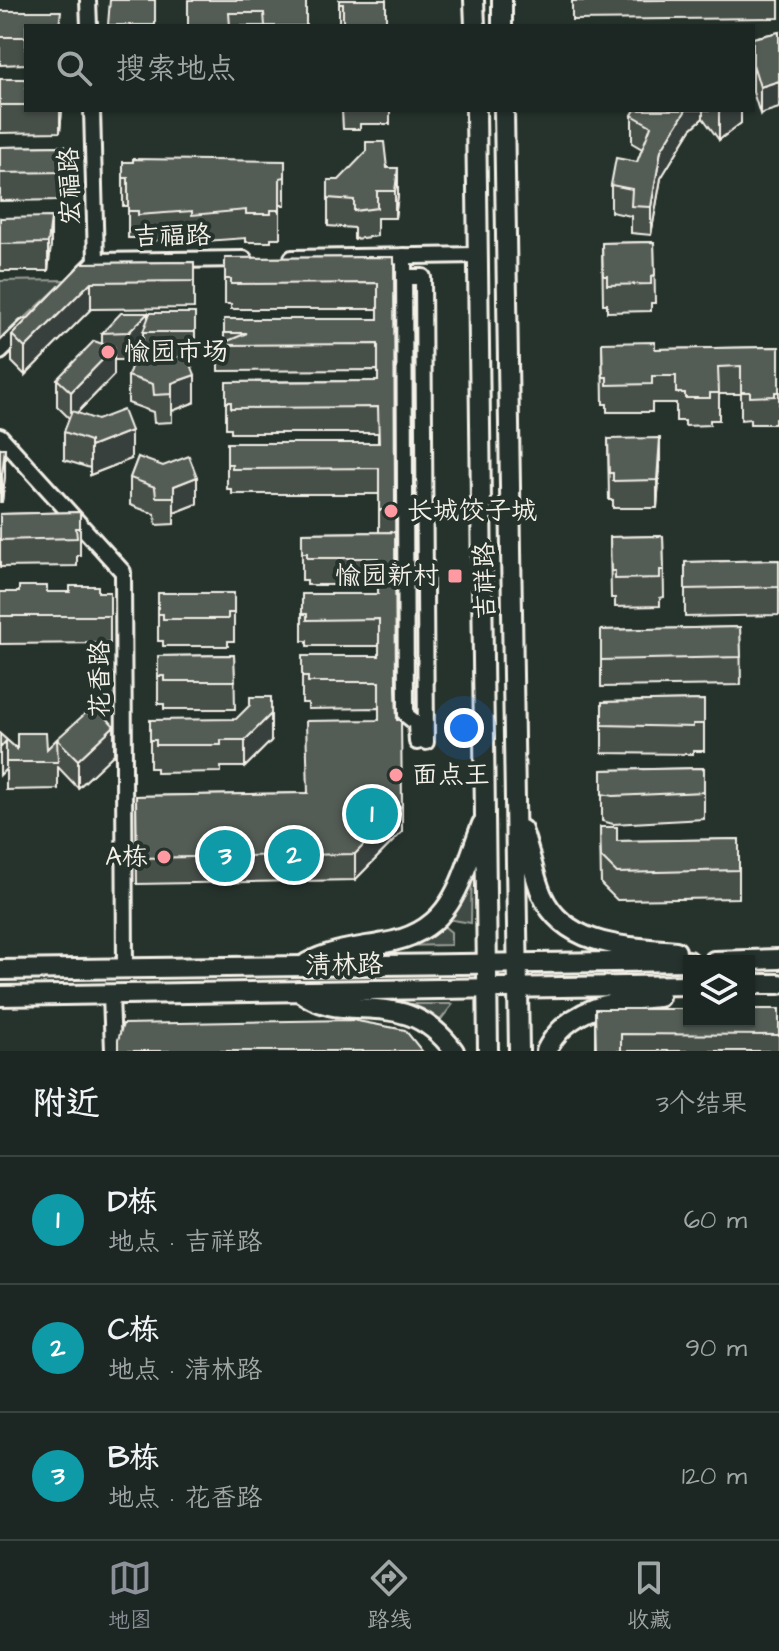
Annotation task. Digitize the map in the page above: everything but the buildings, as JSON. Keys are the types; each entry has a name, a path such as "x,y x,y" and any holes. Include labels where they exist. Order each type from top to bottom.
{"main road":[{"path":"474,0 475,24"},
{"path":"502,0 502,24"},
{"name":"吉祥路","path":"476,112 488,1051"},
{"name":"吉祥路","path":"504,112 519,1051"},
{"path":"515,812 543,898 563,924 582,936 614,946 677,951 685,955"},
{"path":"300,966 336,950 400,941 426,928 453,901 486,813"},
{"path":"755,960 779,959"},
{"name":"清林路","path":"0,970 683,961"},
{"path":"208,993 229,985 279,979 279,975 250,966"},
{"path":"755,984 779,984"},
{"name":"清林路","path":"0,996 683,988"},
{"path":"546,1051 553,1037 572,1019 600,1005 683,989"},
{"path":"299,991 322,1005 403,1012 421,1021 454,1051"}],"street":[{"path":"88,0 89,24"},
{"name":"宏福路","path":"92,112 96,261"},
{"path":"277,258 478,255"},
{"path":"404,256 406,715 416,723 422,742"},
{"name":"吉福路","path":"75,281 96,261 261,258"},
{"path":"0,352 43,312"},
{"name":"花香路","path":"0,436 123,572 125,968"},
{"path":"111,994 113,1051"}],"shaded area":[{"path":"66,280 0,341 0,281"},
{"path":"472,860 471,923 447,919"},
{"path":"441,924 451,932 451,945 393,946"},
{"path":"398,1004 453,1004 438,1023"}],"place":[{"name":"愉园市场","path":"108,352"},
{"name":"长城饺子城","path":"391,511"},
{"name":"愉园新村","path":"455,576"},
{"name":"面点王","path":"396,775"},
{"name":"D栋","path":"372,814"},
{"name":"C栋","path":"294,855"},
{"name":"B栋","path":"225,856"},
{"name":"A栋","path":"164,857"}]}
